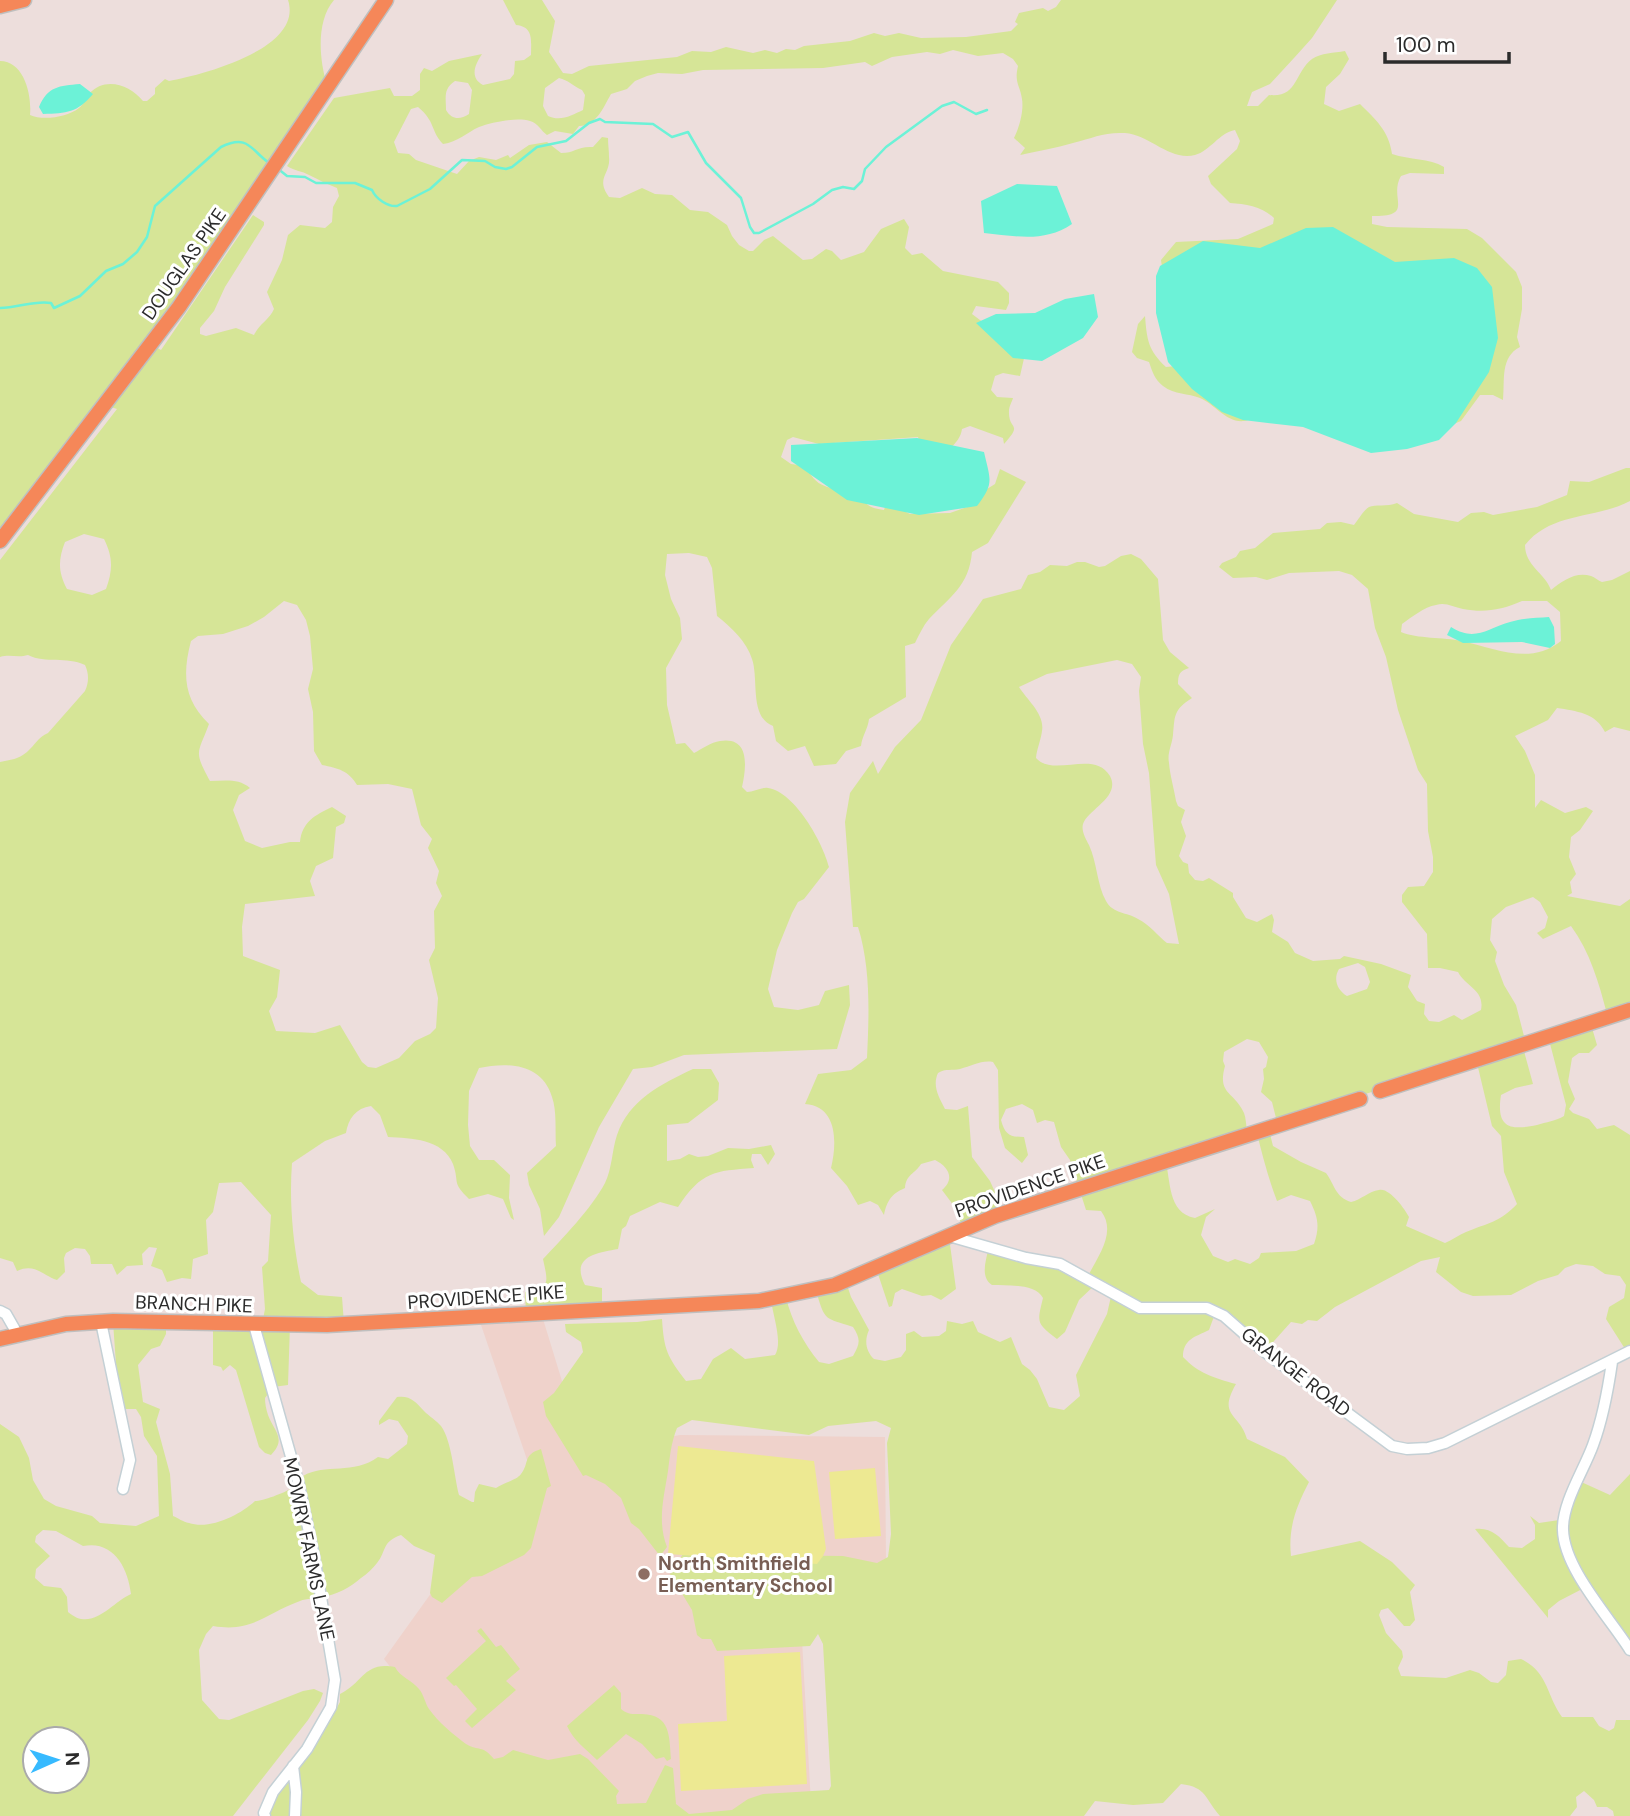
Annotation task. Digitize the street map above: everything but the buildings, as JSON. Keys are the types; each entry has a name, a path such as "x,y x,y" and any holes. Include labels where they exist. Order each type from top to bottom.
{"main road":[{"path":"0,6 24,0"},
{"name":"DOUGLAS PIKE","path":"0,541 179,307 386,0"},
{"name":"PROVIDENCE PIKE","path":"1380,1091 1630,1010"},
{"name":"PROVIDENCE PIKE","path":"388,1323 759,1301 835,1285 995,1216 1360,1099"},
{"name":"BRANCH PIKE","path":"0,1339 66,1324 101,1322 254,1325 388,1323"}],"street":[{"name":"PROVIDENCE PIKE","path":"1360,1099 1380,1091"},
{"name":"GRANGE ROAD","path":"949,1236 1026,1258 1060,1264 1140,1308 1207,1308 1224,1316 1265,1352 1342,1407 1369,1430 1392,1446 1407,1449 1428,1448 1446,1443 1630,1351"},
{"path":"0,1311 6,1314 18,1335"},
{"path":"101,1322 130,1460 123,1489"},
{"name":"MOWRY FARMS LANE","path":"254,1325 309,1532 335,1679 331,1707 307,1749 273,1792 265,1816"},
{"path":"1612,1362 1607,1401 1593,1446 1568,1505 1563,1530 1569,1552 1582,1579 1630,1650"},
{"path":"293,1766 295,1816"}],"shaded area":[{"path":"288,0 334,0 324,18 321,41 322,64 327,85 154,346 161,350 253,215 264,222 264,225 225,287 214,311 200,328 200,334 206,336 236,328 254,335 272,313 274,309 267,292 282,260 288,235 300,225 325,228 332,222 333,207 339,196 337,188 287,166 334,98 390,88 394,96 412,96 420,90 420,74 424,68 432,71 449,61 482,54 475,71 479,82 483,85 510,79 514,74 515,61 524,60 531,55 531,39 526,28 516,25 503,0 542,0 555,21 549,52 563,73 572,74 589,66 677,57 692,51 711,52 726,47 753,53 765,50 777,53 804,46 850,41 874,33 885,36 899,33 921,38 966,37 1011,31 1018,24 1015,22 1019,13 1043,8 1048,11 1056,7 1061,0 1337,0 1312,38 1270,84 1252,92 1247,106 1258,106 1269,95 1278,95 1291,89 1312,59 1323,54 1345,51 1349,59 1340,74 1326,87 1324,104 1339,111 1360,104 1385,132 1392,154 1444,167 1444,174 1410,173 1401,176 1397,192 1397,210 1372,216 1372,224 1387,227 1467,229 1482,238 1516,272 1522,287 1522,309 1517,337 1520,347 1506,363 1503,400 1493,395 1480,395 1461,421 1408,442 1268,407 1250,419 1238,421 1200,398 1163,386 1149,362 1137,358 1132,352 1138,324 1145,316 1152,350 1166,367 1176,366 1161,260 1176,242 1238,239 1273,224 1274,218 1270,214 1254,207 1230,203 1211,184 1208,176 1237,149 1240,141 1235,130 1195,155 1177,154 1143,138 1117,133 1020,155 1025,148 1014,138 1022,109 1017,80 1018,66 1003,53 978,56 953,50 940,54 927,52 892,57 872,66 865,62 823,68 658,73 611,94 595,119 579,126 573,134 555,131 547,135 533,122 512,120 479,127 443,144 424,112 418,107 411,109 394,142 398,153 409,154 416,160 457,174 469,161 479,157 496,160 508,155 510,158 529,145 547,142 561,153 566,153 593,147 602,137 608,138 609,163 603,185 609,197 620,198 642,188 655,194 672,195 690,210 708,212 727,225 739,245 749,251 753,251 764,240 773,236 803,260 812,259 826,249 841,260 864,252 881,229 904,219 909,227 905,248 912,255 922,253 943,271 998,282 1009,293 1006,310 976,306 972,314 1025,354 1020,376 1003,373 995,376 991,390 997,397 1013,398 1009,417 1013,432 1004,444 1003,438 970,426 962,429 957,440 948,449 930,457 924,457 918,437 819,444 793,437 787,440 781,457 791,464 806,466 821,485 856,495 873,508 884,510 887,501 907,501 906,512 910,514 950,513 970,506 979,494 995,484 1000,469 1026,482 988,543 972,552 963,582 929,619 915,643 905,646 906,697 869,719 861,746 846,751 836,764 814,766 805,746 788,751 776,741 773,726 765,721 758,706 750,653 738,635 717,616 712,568 707,557 689,553 667,554 665,575 671,599 680,618 682,639 666,668 667,705 676,744 685,743 694,753 717,742 730,741 737,744 742,749 745,763 742,787 747,792 768,788 788,799 798,808 821,845 829,867 804,899 798,902 792,913 777,950 768,989 774,1007 798,1010 819,1005 825,991 849,985 850,1005 837,1049 684,1055 652,1067 633,1069 599,1127 559,1217 544,1236 540,1209 529,1185 527,1173 556,1146 555,1115 554,1103 547,1086 532,1071 501,1065 479,1068 469,1091 470,1146 479,1160 494,1160 510,1175 509,1198 514,1220 503,1199 488,1194 469,1199 458,1185 453,1164 442,1149 425,1142 388,1137 380,1115 371,1106 357,1112 346,1133 325,1141 292,1163 292,1223 301,1282 318,1295 342,1297 344,1324 290,1325 288,1385 273,1387 265,1398 268,1415 279,1440 271,1455 259,1447 236,1370 230,1365 223,1371 221,1367 213,1365 213,1324 262,1324 265,1309 262,1267 268,1261 271,1215 241,1182 219,1183 213,1212 206,1220 208,1254 193,1259 191,1279 182,1278 167,1282 162,1270 151,1266 157,1248 149,1247 142,1254 143,1265 127,1266 117,1275 112,1264 91,1264 85,1249 75,1248 66,1253 65,1272 57,1280 34,1269 17,1271 13,1262 0,1258 0,762 24,754 48,733 85,691 88,678 85,665 78,662 28,655 0,657 0,560 117,409 108,406 0,534 0,61 15,67 25,80 30,98 30,115 55,117 69,114 79,108 95,88 102,85 124,87 147,101 165,79 169,81 184,78 225,66 266,46 281,32 289,17","holes":["559,78 582,90 585,95 583,110 562,118 548,116 543,106 545,88","455,81 468,83 472,90 469,114 456,118 448,113 446,94","84,534 104,539 111,564 106,589 92,595 67,589 60,566 65,542","284,601 297,605 306,620 313,669 308,689 313,712 314,751 322,765 342,771 357,785 388,784 412,789 421,825 432,839 428,848 439,871 436,883 442,896 434,911 435,948 429,960 438,998 436,1028 415,1041 399,1058 376,1068 368,1067 362,1062 340,1025 315,1033 276,1031 269,1011 277,997 280,970 243,956 242,927 245,904 315,896 310,881 316,866 333,858 336,827 344,823 346,816 332,807 310,820 303,829 300,842 262,848 245,841 233,810 239,795 250,788 236,781 210,781 201,763 200,747 209,724 194,706 187,686 186,665 191,641 198,636 223,634 248,626"]},
{"path":"80,84 93,94 82,105 65,112 43,114 39,107 50,91"},
{"path":"1017,184 1057,186 1072,224 1040,236 984,233 981,201"},
{"path":"1333,227 1395,262 1454,258 1477,268 1492,287 1498,338 1489,372 1456,423 1439,440 1407,449 1371,453 1303,427 1243,420 1222,412 1192,389 1168,362 1156,313 1156,276 1160,266 1203,241 1260,248 1306,228"},
{"path":"1094,294 1098,317 1083,338 1042,361 1013,358 976,323 996,314 1035,313 1065,299"},
{"path":"917,438 984,452 990,480 987,492 977,506 919,515 847,500 791,461 791,445"},
{"path":"1630,468 1630,501 1548,527 1525,545 1526,552 1551,590 1575,576 1591,576 1602,582 1630,571 1630,731 1614,727 1605,732 1591,717 1557,708 1548,720 1515,736 1535,775 1535,808 1541,800 1565,813 1586,807 1593,811 1580,830 1571,837 1569,857 1576,874 1570,882 1572,893 1567,896 1620,906 1630,899 1630,1008 1607,1014 1593,968 1578,936 1571,926 1543,939 1537,933 1545,928 1548,917 1540,902 1533,897 1506,907 1492,919 1490,940 1497,952 1495,961 1504,985 1516,1005 1525,1040 1522,1044 1533,1084 1501,1095 1503,1120 1512,1127 1519,1127 1537,1125 1564,1116 1566,1105 1548,1036 1590,1021 1597,1045 1589,1053 1579,1053 1572,1058 1568,1082 1575,1099 1569,1109 1589,1119 1597,1129 1614,1125 1630,1135 1630,1352 1627,1352 1606,1319 1609,1307 1624,1298 1626,1285 1620,1276 1605,1274 1593,1266 1576,1264 1565,1268 1558,1275 1538,1281 1511,1295 1473,1296 1461,1292 1436,1272 1440,1257 1421,1261 1335,1307 1317,1321 1308,1320 1302,1324 1291,1322 1265,1351 1240,1322 1216,1311 1209,1330 1188,1342 1183,1357 1207,1374 1236,1384 1229,1409 1247,1439 1285,1457 1309,1482 1294,1518 1291,1556 1360,1541 1392,1562 1415,1585 1410,1592 1415,1620 1410,1626 1404,1626 1388,1608 1381,1610 1379,1615 1386,1633 1402,1651 1403,1657 1398,1668 1401,1676 1446,1678 1470,1670 1498,1683 1506,1675 1508,1661 1521,1659 1542,1678 1562,1717 1593,1717 1599,1726 1609,1731 1614,1728 1616,1720 1630,1720 1630,1816 1614,1816 1613,1811 1607,1807 1597,1807 1584,1791 1576,1797 1577,1807 1570,1816 1220,1816 1201,1791 1181,1784 1163,1803 1133,1805 1095,1801 1084,1816 260,1816 335,1711 340,1702 340,1694 370,1670 385,1666 395,1667 416,1686 433,1714 466,1744 483,1750 494,1759 513,1750 548,1760 580,1754 619,1791 616,1796 617,1804 646,1803 665,1765 673,1768 676,1804 689,1814 732,1810 748,1799 763,1794 829,1790 831,1786 823,1644 818,1634 810,1646 717,1651 711,1639 702,1639 697,1635 692,1610 670,1574 677,1564 680,1565 679,1560 683,1554 843,1556 877,1563 888,1557 891,1534 887,1443 891,1428 876,1421 828,1426 809,1435 692,1420 677,1428 662,1509 662,1528 667,1547 660,1556 631,1523 621,1498 605,1484 583,1476 546,1416 543,1402 554,1393 583,1352 581,1342 566,1332 565,1324 662,1319 668,1352 686,1381 701,1379 713,1359 731,1348 745,1359 775,1355 778,1336 771,1300 786,1297 799,1331 819,1362 829,1364 853,1356 859,1342 856,1331 853,1327 831,1320 824,1314 816,1290 846,1282 869,1330 867,1346 874,1359 885,1361 901,1357 906,1350 906,1334 914,1331 922,1337 939,1336 946,1331 947,1321 962,1324 973,1321 978,1332 1000,1342 1011,1337 1022,1364 1037,1379 1049,1407 1064,1410 1080,1396 1076,1375 1107,1314 1112,1292 1097,1283 1079,1300 1065,1332 1057,1339 1040,1322 1043,1298 1039,1293 1020,1286 992,1285 985,1273 988,1250 1088,1276 1101,1252 1107,1236 1105,1219 1101,1211 1086,1210 1054,1122 1045,1120 1037,1123 1033,1110 1022,1104 1006,1109 1001,1120 1004,1129 1012,1136 1024,1137 1028,1155 1022,1163 1005,1148 999,1128 998,1070 993,1062 938,1073 936,1087 945,1109 957,1110 968,1106 972,1157 990,1181 1004,1212 963,1228 954,1206 942,1190 948,1182 949,1174 944,1166 935,1160 921,1164 907,1180 905,1188 890,1199 884,1215 878,1205 870,1201 858,1205 847,1186 831,1168 834,1138 829,1119 824,1111 816,1106 805,1104 818,1074 851,1070 867,1058 867,975 858,927 853,927 845,822 850,793 873,761 878,774 895,747 921,720 951,645 983,599 1021,589 1028,575 1040,572 1050,565 1067,566 1085,562 1099,567 1131,554 1141,559 1158,579 1163,640 1170,652 1189,668 1180,674 1178,684 1192,698 1181,706 1176,714 1169,759 1176,801 1178,806 1185,810 1181,822 1186,836 1179,856 1188,864 1189,873 1195,880 1203,881 1209,878 1233,893 1246,918 1257,922 1272,914 1272,932 1288,942 1295,953 1313,961 1340,959 1344,956 1381,964 1411,975 1408,987 1417,1001 1425,1004 1424,1014 1429,1021 1439,1022 1454,1015 1462,1020 1481,1010 1478,993 1458,972 1428,968 1427,934 1402,902 1402,895 1408,887 1424,886 1433,872 1428,831 1427,784 1418,770 1398,710 1386,657 1375,628 1368,589 1352,575 1339,571 1289,573 1267,580 1256,577 1233,578 1219,567 1236,557 1240,551 1255,548 1273,533 1320,529 1327,523 1354,525 1372,506 1397,503 1414,514 1458,522 1471,513 1484,512 1493,515 1537,507 1567,495 1570,481 1589,482","holes":["1522,601 1547,601 1560,612 1561,641 1537,653 1525,654 1401,632 1402,624 1432,606 1443,604 1486,611","1117,660 1132,664 1141,677 1139,691 1143,744 1149,773 1156,865 1169,894 1179,944 1167,943 1142,921 1112,908 1103,895 1083,824 1108,796 1112,783 1110,776 1103,768 1094,765 1053,765 1036,758 1042,731 1041,719 1019,687 1047,674","1358,963 1365,967 1370,982 1367,989 1347,996 1337,984 1339,969","1247,1039 1259,1042 1268,1057 1263,1069 1261,1092 1272,1102 1277,1122 1476,1059 1492,1126 1501,1136 1504,1172 1517,1204 1499,1218 1445,1243 1406,1226 1409,1217 1392,1195 1383,1190 1372,1192 1355,1201 1346,1200 1338,1194 1326,1173 1273,1146 1268,1126 1256,1130 1277,1201 1291,1195 1310,1201 1317,1222 1314,1244 1296,1251 1261,1253 1259,1258 1250,1264 1235,1259 1228,1262 1213,1256 1201,1235 1206,1217 1215,1209 1195,1218 1179,1209 1172,1194 1165,1159 1247,1131 1244,1113 1223,1082 1224,1052"]},
{"path":"1549,617 1554,627 1555,644 1550,648 1522,642 1463,643 1447,635 1451,627 1474,634 1515,621"},
{"path":"693,1069 711,1069 719,1083 718,1100 688,1123 667,1125 667,1161 689,1154 708,1156 728,1148 749,1149 771,1145 775,1154 768,1165 761,1154 752,1154 754,1168 710,1175 694,1186 678,1207 660,1202 630,1216 622,1229 618,1249 588,1258 581,1268 585,1285 602,1288 602,1309 526,1314 525,1292 546,1283 543,1259 585,1213 605,1183 617,1135 629,1112 658,1087"},
{"path":"949,1237 956,1289 941,1300 902,1289 895,1293 892,1306 889,1307 877,1271"},
{"name":"North Smithfield Elementary School","path":"543,1319 584,1453 680,1435 885,1437 886,1564 799,1585 811,1804 780,1816 616,1816 463,1758 384,1659 482,1522 534,1480 480,1322"},
{"path":"166,1321 166,1334 160,1346 151,1349 138,1365 143,1402 160,1409 156,1422 170,1474 173,1516 197,1525 215,1523 233,1516 255,1501 288,1490 301,1477 312,1472 359,1466 378,1457 388,1459 407,1444 408,1436 398,1421 389,1419 379,1425 379,1421 397,1397 412,1400 445,1432 459,1495 474,1502 479,1484 496,1488 516,1478 524,1470 531,1454 541,1449 551,1486 547,1488 531,1548 524,1555 482,1576 472,1577 442,1603 430,1593 435,1555 414,1546 401,1535 387,1544 370,1571 343,1590 327,1596 305,1599 259,1621 239,1627 213,1626 199,1650 202,1700 219,1719 229,1720 303,1691 314,1689 323,1693 308,1720 233,1816 0,1816 0,1424 19,1437 29,1458 33,1480 44,1499 56,1506 92,1516 100,1523 136,1526 159,1516 157,1456 144,1436 141,1417 136,1409 124,1409 117,1378 113,1322","holes":["43,1530 56,1531 83,1546 94,1545 111,1551 122,1565 131,1594 93,1618 77,1618 68,1612 67,1597 61,1588 44,1586 35,1578 36,1569 50,1556 35,1542 36,1536"]},
{"path":"678,1446 814,1461 826,1549 817,1564 668,1554"},
{"path":"875,1468 881,1536 835,1539 829,1472"},
{"path":"1630,1474 1630,1648 1586,1587 1559,1601 1548,1610 1548,1618 1475,1529 1490,1531 1509,1547 1522,1548 1535,1539 1535,1525 1530,1516 1539,1523 1566,1519 1579,1481 1610,1495"},
{"path":"481,1628 496,1647 501,1645 520,1669 506,1681 516,1690 472,1728 465,1721 477,1709 456,1685 446,1678 486,1641 477,1631"},
{"path":"800,1652 807,1784 681,1791 678,1724 727,1721 724,1656"},
{"path":"614,1685 621,1693 621,1709 631,1714 651,1715 667,1728 671,1759 656,1759 642,1744 626,1734 597,1760 573,1736 567,1726"}],"waterway":[{"path":"277,168 287,176 305,177 316,183 355,183 372,190 386,204 397,206 430,189 462,160 485,161 506,169 537,147 566,141 589,123 600,119 605,122 653,124 672,137 688,132 706,163 741,198 750,227 754,233 759,233 813,204 832,190 843,187 854,189 862,181 865,169 886,147 942,106 954,102 976,114 987,110"},
{"path":"0,308 45,302 51,303 54,308 80,296 106,271 123,264 137,252 147,237 155,206 221,147 230,143 243,143 253,148 269,163"}],"place":[{"name":"North Smithfield Elementary School","path":"644,1574"}]}
